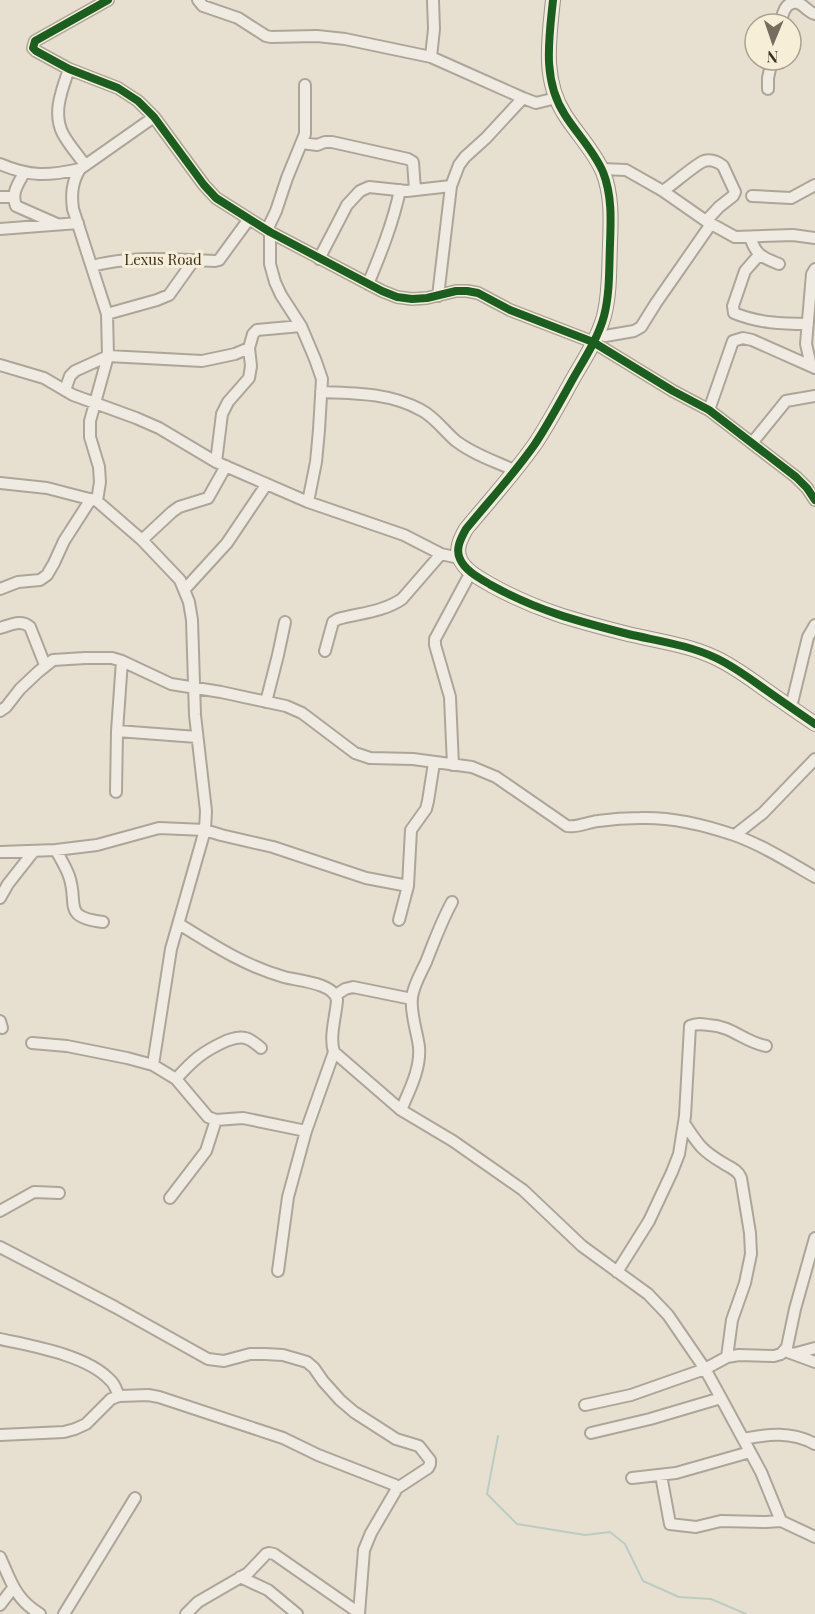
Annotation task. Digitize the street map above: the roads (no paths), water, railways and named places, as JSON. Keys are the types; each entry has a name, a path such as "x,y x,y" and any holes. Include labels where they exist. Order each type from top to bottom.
{"street":[{"path":"108,0 35,41 33,48 69,69 118,88 138,101 154,117 216,198 268,231 319,259 397,297 427,298 456,291 478,293 510,310 596,338 673,392 709,410 796,477 815,501"},
{"path":"198,0 203,6 238,18 266,36 317,36 345,39 431,57 537,103 556,98"},
{"path":"431,57 434,0"},
{"path":"553,0 548,68 556,98 563,113 602,169 606,182 611,213 609,286 604,314 596,338 536,443 466,529 460,541 459,558 471,572 547,612 686,647 716,658 815,724"},
{"path":"783,12 786,6 799,4 815,14"},
{"path":"69,69 60,93 57,110 62,133 82,167"},
{"path":"768,89 769,72"},
{"path":"305,85 305,124 302,143 268,231 270,264 275,282 301,326 321,378 316,462 308,502"},
{"path":"438,296 451,186 459,165 523,98"},
{"path":"0,589 18,582 40,580 47,575 64,541 94,500 100,482 90,429 91,414 108,356 107,314 71,197 75,177 82,167 154,117"},
{"path":"302,143 317,145 332,142 408,159 415,166 416,190"},
{"path":"596,338 634,331 641,327 719,207 735,192 723,166 715,161 703,162 663,191"},
{"path":"0,164 24,173 51,175 82,167"},
{"path":"602,169 626,170 735,237 793,235 815,238"},
{"path":"24,173 13,197 16,206 57,224"},
{"path":"752,196 791,198 815,185"},
{"path":"319,259 347,205 360,191 369,187 416,190 451,186"},
{"path":"368,284 383,249 400,190"},
{"path":"0,197 13,197"},
{"name":"Lexus Road","path":"92,266 123,259 219,260 249,219"},
{"path":"0,229 78,223"},
{"path":"750,237 759,255 779,264"},
{"path":"759,255 742,276 733,306 734,313 764,322 808,324"},
{"path":"107,314 169,295 194,260"},
{"path":"813,367 806,344 812,274 815,269"},
{"path":"142,540 179,507 208,498 221,464 222,414 228,402 249,378 251,366 249,348 253,334 256,330 301,326"},
{"path":"709,410 733,341 738,338 752,340 813,367"},
{"path":"65,390 70,376 75,371 108,356 202,361 235,354 249,348"},
{"path":"0,365 44,378 94,403 159,428 221,464 266,485 404,535 441,554 459,558"},
{"path":"321,392 374,394 414,407 431,416 455,440 514,470"},
{"path":"752,443 786,401 815,396"},
{"path":"0,483 30,485 94,500 170,567 185,589 189,602 192,620 197,737 206,811 205,830 171,949 153,1065"},
{"path":"185,589 227,543 266,485"},
{"path":"325,651 333,622 381,609 402,599 441,554"},
{"path":"453,765 450,697 435,639 471,572"},
{"path":"0,628 21,622 26,623 30,627 45,665"},
{"path":"266,702 285,622"},
{"path":"791,707 808,637 815,625"},
{"path":"0,711 20,689 53,660 102,657 122,661 171,684 286,706 302,713 355,753 364,757 413,759 472,767 496,777 567,826 572,827 597,821 652,818 712,828 735,835 770,851 815,877"},
{"path":"116,792 122,661"},
{"path":"117,731 197,737"},
{"path":"735,835 763,813 815,759"},
{"path":"399,920 408,886 411,830 426,809 434,763"},
{"path":"0,852 56,850 97,845 159,828 205,830 221,836 273,847 366,878 408,886"},
{"path":"56,850 69,876 76,913 85,919 103,921"},
{"path":"0,898 34,851"},
{"path":"401,1110 414,1077 419,1050 412,999 415,986 440,924 452,902"},
{"path":"179,924 230,956 256,968 325,986 336,995 334,1052 306,1131 288,1197 278,1271"},
{"path":"336,995 353,987 412,999"},
{"path":"617,1272 649,1221 679,1154 684,1123 690,1026 696,1024 723,1027 751,1042 766,1046"},
{"path":"176,1079 203,1052 237,1037 249,1039 261,1048"},
{"path":"33,1043 67,1046 153,1065 176,1079 208,1117 216,1120 243,1118 306,1131"},
{"path":"334,1052 401,1110 445,1135 523,1190 582,1246 648,1294 668,1315 705,1369 761,1472 781,1521"},
{"path":"170,1198 206,1151 216,1120"},
{"path":"684,1123 701,1148 737,1171 741,1178 751,1254 745,1282 732,1320 727,1357"},
{"path":"0,1211 34,1192 59,1193"},
{"path":"789,1352 795,1309 815,1238"},
{"path":"0,1247 208,1359 224,1361 250,1354 265,1354 283,1355 307,1362 323,1382 354,1412 396,1439 417,1445 424,1451 430,1460 428,1468 396,1489 364,1550 359,1614"},
{"path":"0,1339 56,1352 89,1365 113,1382 119,1396"},
{"path":"585,1405 631,1395 705,1369 727,1357 774,1356 815,1348"},
{"path":"789,1352 815,1362"},
{"path":"0,1436 75,1430 86,1424 111,1399 119,1396 148,1395 283,1438 318,1455 395,1485 396,1489"},
{"path":"591,1433 650,1419 721,1398"},
{"path":"743,1439 769,1434 788,1434 815,1444"},
{"path":"632,1478 676,1473 750,1452"},
{"path":"661,1475 670,1524 702,1527 721,1521 781,1521 815,1537"},
{"path":"64,1614 135,1498"},
{"path":"186,1614 198,1602 254,1568 269,1553 274,1554 359,1614"},
{"path":"0,1557 13,1588 27,1605 40,1614"},
{"path":"240,1577 268,1590 297,1614"},
{"path":"0,1605 13,1588"}],"waterway":[{"path":"498,1436 487,1494 517,1524 585,1535 610,1532 625,1544 643,1581 679,1597 711,1599 746,1614"}]}
